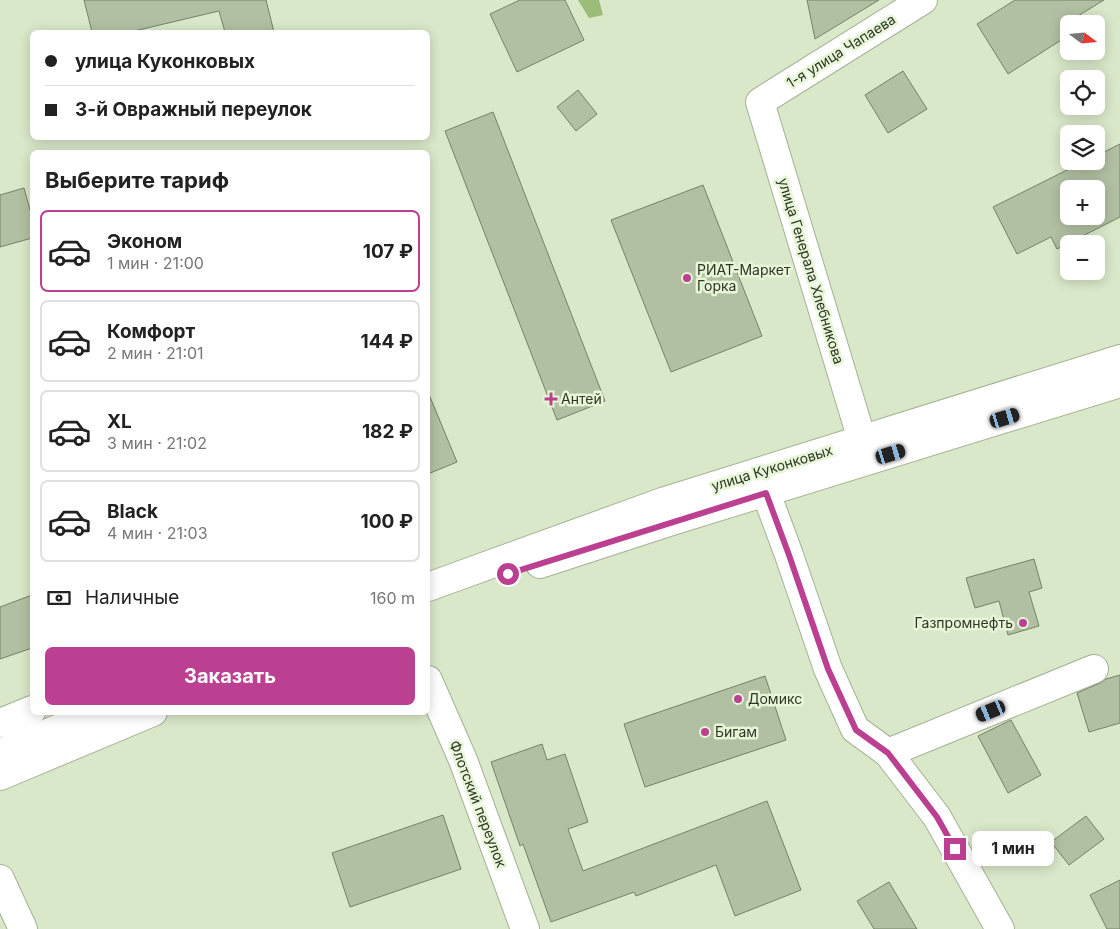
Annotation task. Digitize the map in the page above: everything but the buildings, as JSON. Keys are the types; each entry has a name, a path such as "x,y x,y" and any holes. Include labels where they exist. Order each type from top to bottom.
{"main road":[{"name":"1-я улица Чапаева","path":"760,102 923,0"},
{"name":"улица Генерала Хлебникова","path":"760,102 862,440"},
{"name":"улица Куконковых","path":"430,585 665,501 1120,360"},
{"name":"улица Куконковых","path":"430,603 508,574 1120,383"},
{"path":"766,493 828,669 856,730 888,753 937,817 1000,929"},
{"path":"888,753 1094,668"},
{"name":"Флотский переулок","path":"430,685 463,760 525,929"},
{"path":"0,723 30,711"},
{"path":"0,753 91,715"},
{"path":"0,776 145,715"},
{"path":"0,879 23,929"}],"green space":[{"path":"578,0 599,0 603,15 589,18"}],"place":[{"name":"РИАТ-Маркет Горка","path":"687,278"},
{"name":"Антей","path":"551,399"},
{"name":"Газпромнефть","path":"1023,623"},
{"name":"Домикс","path":"738,699"},
{"name":"Бигам","path":"705,732"}],"route":[{"path":"508,574 766,493 828,669 856,730 888,753 937,817 955,849"}]}
